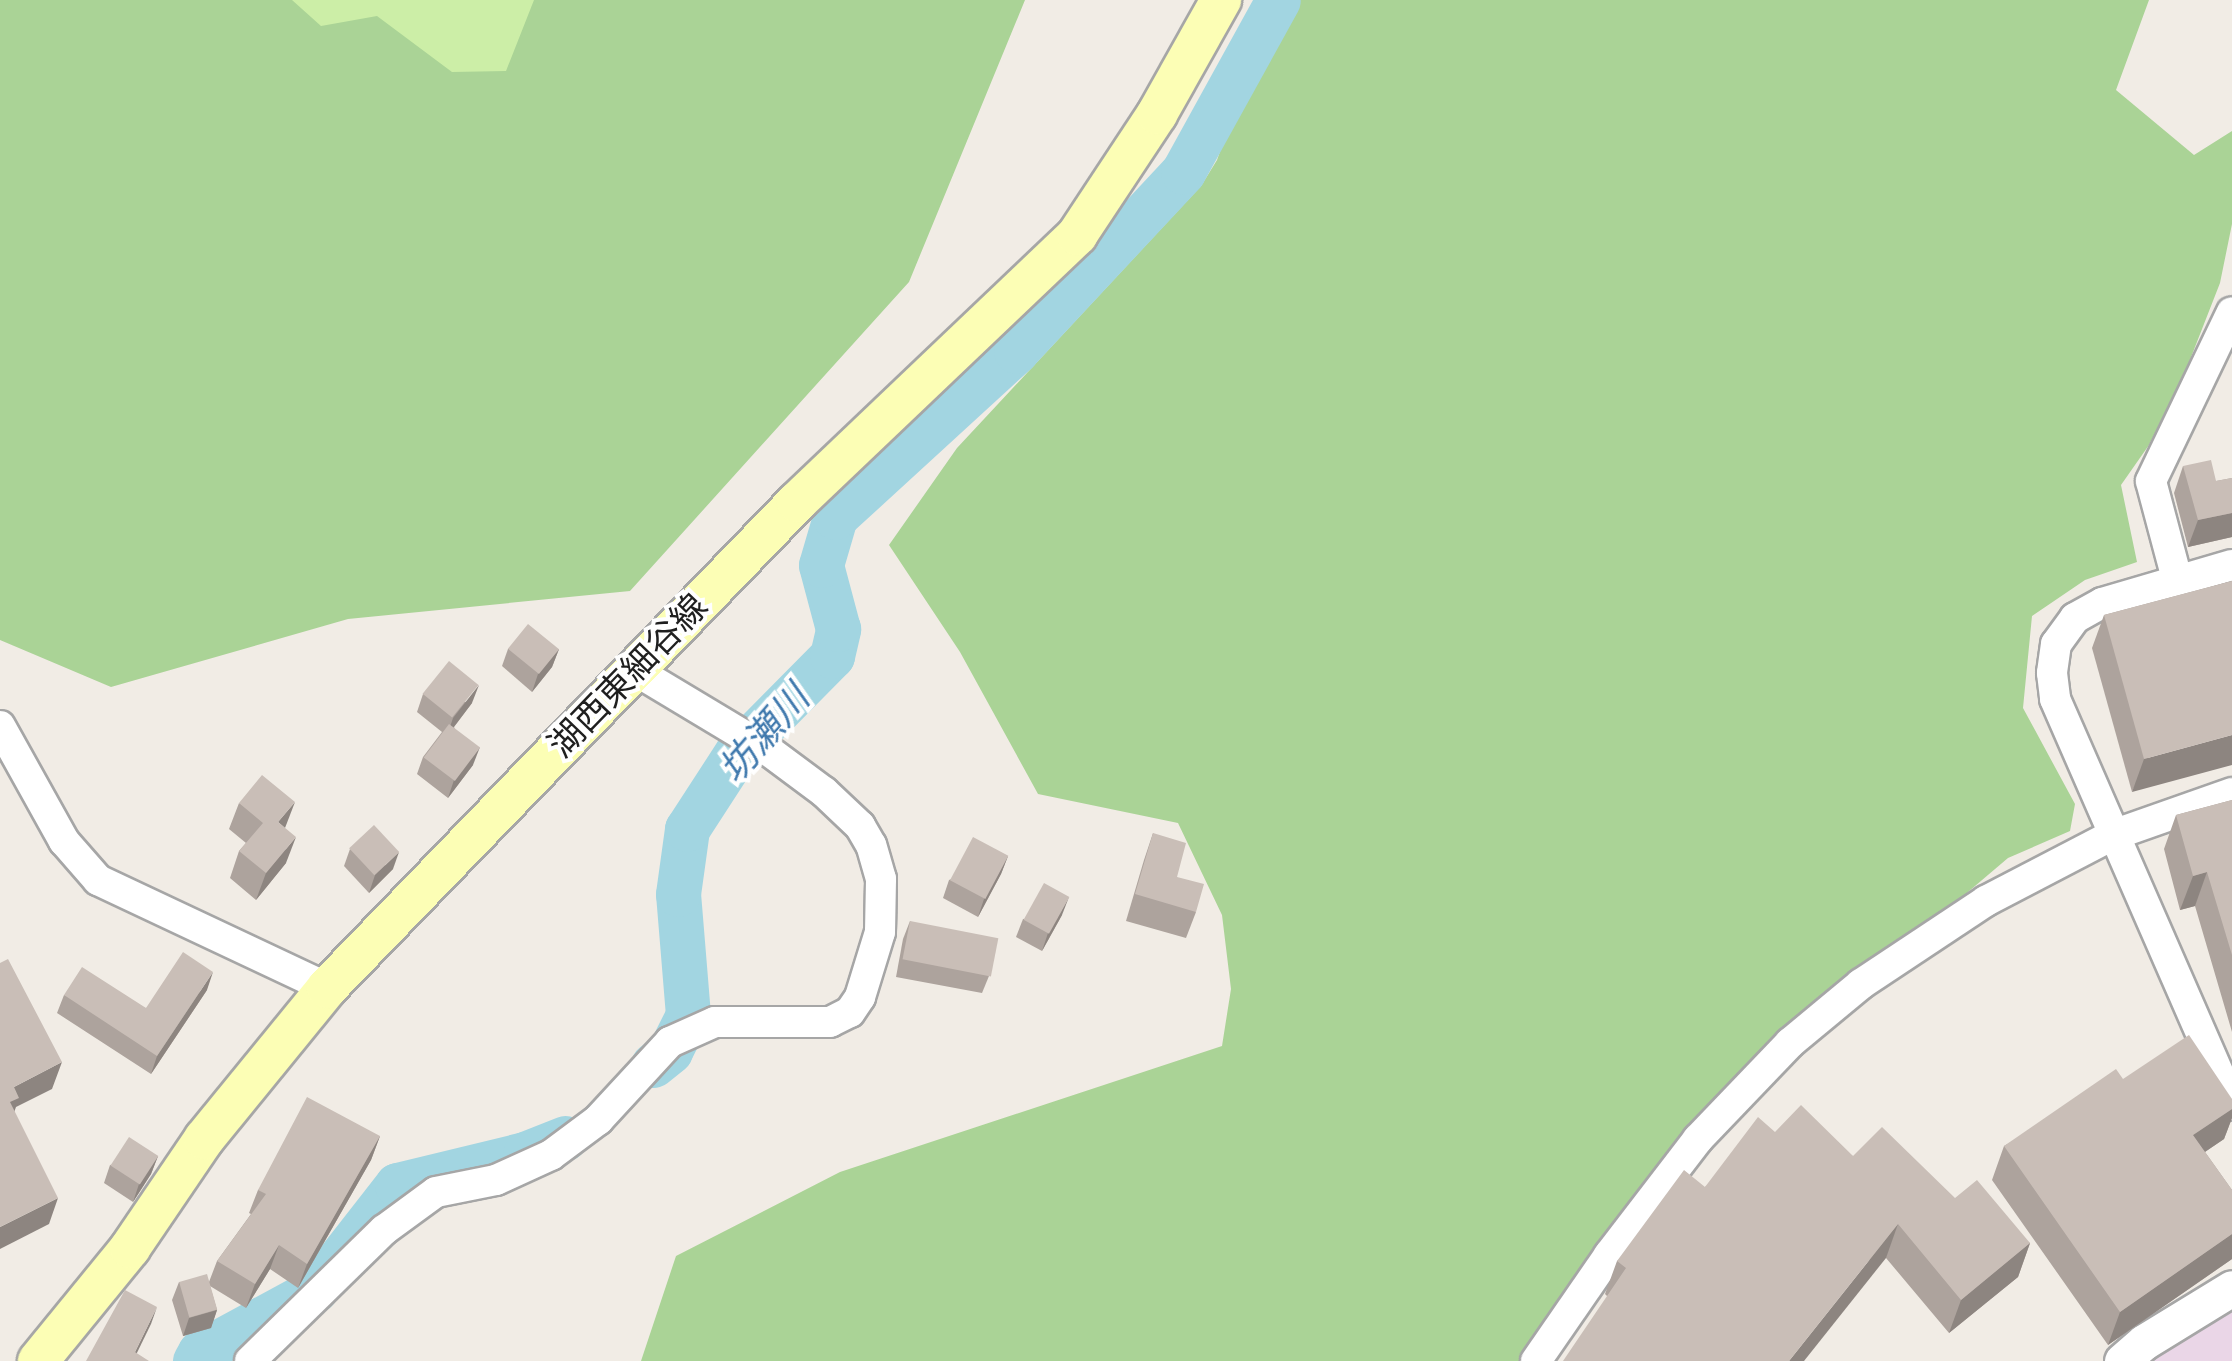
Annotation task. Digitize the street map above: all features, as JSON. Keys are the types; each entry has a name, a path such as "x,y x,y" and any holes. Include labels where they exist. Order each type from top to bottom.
{"main road":[{"name":"湖西東細谷線","path":"38,1361 130,1248 204,1138 327,988 796,502 1077,235 1157,114 1221,0"}],"street":[{"path":"2177,578 2153,503 2151,481 2229,326"},
{"path":"2232,565 2102,603 2075,618 2056,644 2052,673 2056,699 2232,1105"},
{"path":"250,1361 384,1230 436,1192 496,1180 551,1155 598,1120 670,1042 715,1022 830,1022 850,1012 860,997 880,932 881,880 872,845 860,826 824,792 766,749 633,669"},
{"path":"0,726 64,840 98,880 327,988"},
{"path":"1536,1361 1609,1255 1698,1140 1790,1042 1861,984 1986,901 2113,835 2232,793"},
{"path":"2122,1361 2144,1342 2232,1288"}],"shaded area":[{"path":"2232,1303 2232,1361 2144,1361"}],"green space":[{"path":"0,0 292,0 321,26 377,16 452,72 506,71 534,0 1025,0 909,282 630,591 348,619 111,687 0,640"},
{"path":"137,0 580,0 439,225"},
{"path":"1297,0 2149,0 2116,90 2194,155 2232,131 2232,224 2220,283 2186,370 2149,445 2121,485 2137,562 2085,580 2032,616 2023,708 2075,804 2070,831 2008,858 1843,998 1721,1116 1536,1361 641,1361 676,1256 840,1172 1222,1046 1231,989 1222,915 1178,823 1038,794 960,652 889,545 957,448 1201,186 1217,160 1242,89"}],"building":[{"path":"2211,460 2216,481 2232,478 2232,513 2198,520 2183,466"},
{"path":"2232,581 2232,735 2144,759 2104,615"},
{"path":"528,624 559,649 539,674 508,649"},
{"path":"449,661 479,685 452,718 423,694"},
{"path":"449,724 480,747 455,781 424,758"},
{"path":"262,775 295,802 278,822 296,837 266,873 239,851 263,823 239,803"},
{"path":"2232,800 2232,955 2207,872 2193,876 2176,815"},
{"path":"374,825 399,852 374,875 349,848"},
{"path":"1153,833 1186,843 1177,877 1204,884 1196,912 1135,894"},
{"path":"973,837 1008,856 985,899 950,880"},
{"path":"1044,883 1069,897 1049,934 1024,920"},
{"path":"910,921 998,938 991,976 903,959"},
{"path":"183,952 213,972 157,1056 64,995 82,967 146,1008"},
{"path":"8,959 62,1062 14,1087 19,1098 10,1102 58,1198 0,1227 0,963"},
{"path":"2189,1035 2232,1099 2232,1109 2193,1135 2232,1190 2232,1234 2120,1312 2004,1146 2116,1069 2123,1079"},
{"path":"307,1097 380,1136 307,1264 279,1245 255,1284 217,1261 266,1194 258,1190"},
{"path":"1801,1105 1853,1156 1882,1127 1955,1198 1977,1180 2030,1243 1961,1300 1898,1224 1789,1361 1563,1361 1626,1268 1617,1261 1684,1170 1705,1187 1758,1117 1775,1132"},
{"path":"129,1137 158,1156 140,1185 110,1166"},
{"path":"207,1274 217,1310 189,1318 179,1282"},
{"path":"125,1290 157,1307 135,1352 149,1361 86,1361"}],"waterway":[{"name":"坊瀬川","path":"653,1065 670,1051 688,1015 678,894 687,829 737,752 832,656 838,629 821,565 835,517 1016,351 1183,172 1278,0"},
{"name":"坊瀬川","path":"195,1361 200,1352 315,1290 397,1185 525,1154 565,1138"}]}
